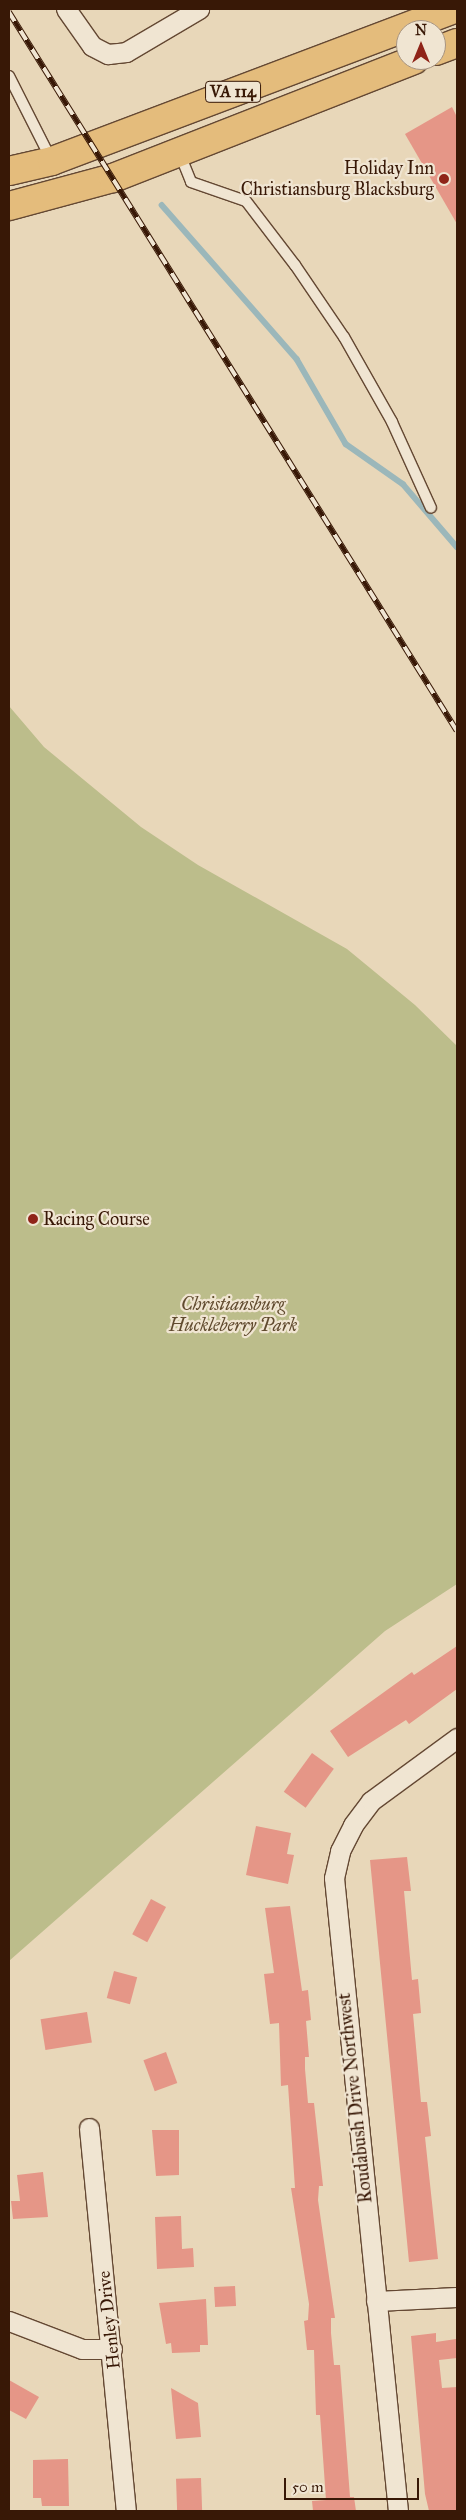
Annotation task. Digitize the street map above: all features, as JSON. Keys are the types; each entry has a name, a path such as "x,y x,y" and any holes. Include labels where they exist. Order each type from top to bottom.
{"main road":[{"name":"VA 114","path":"9,171 52,162 455,9"},
{"name":"VA 114","path":"9,206 113,178 178,150 396,67"}],"street":[{"path":"66,9 92,46 108,54 126,52 198,9"},
{"name":"Roudabush Drive Northwest","path":"398,2511 334,1878 340,1851 353,1824 371,1801 457,1738"},
{"name":"Henley Drive","path":"89,2128 112,2349 126,2511"},
{"path":"376,2301 457,2297"},
{"path":"9,2321 82,2349 112,2349"}],"lane":[{"path":"9,76 52,162"},
{"path":"178,150 191,182 246,201 295,265 349,346 392,422 431,508"}],"green space":[{"name":"Christiansburg Huckleberry Park","path":"9,706 44,747 141,827 198,865 347,949 415,1005 457,1046 457,1584 385,1631 9,1961"}],"building":[{"name":"Holiday Inn Christiansburg Blacksburg","path":"452,107 457,117 457,224 405,134"},
{"path":"457,1646 457,1689 409,1724 406,1720 348,1757 330,1731 412,1672 414,1675"},
{"path":"312,1753 334,1769 306,1808 284,1792"},
{"path":"256,1826 291,1833 287,1854 294,1855 288,1884 246,1875"},
{"path":"407,1857 411,1891 404,1891 412,1980 418,1979 421,2013 413,2014 421,2102 427,2102 431,2136 425,2137 438,2259 409,2262 370,1860"},
{"path":"151,1899 166,1907 147,1942 132,1934"},
{"path":"290,1906 302,1991 308,1990 311,2020 306,2021 309,2057 305,2057 305,2069 308,2103 314,2103 323,2186 319,2186 318,2200 335,2318 331,2318 334,2365 340,2365 350,2497 354,2497 356,2511 313,2511 312,2501 326,2500 320,2415 316,2415 314,2350 307,2350 304,2321 308,2320 309,2304 291,2188 295,2188 288,2085 281,2086 279,2023 270,2024 264,1974 274,1973 265,1908"},
{"path":"114,1971 137,1977 130,2004 107,1998"},
{"path":"87,2012 92,2043 45,2050 41,2019"},
{"path":"166,2052 177,2083 155,2091 143,2060"},
{"path":"152,2130 179,2130 179,2175 156,2176"},
{"path":"43,2172 48,2217 13,2219 11,2201 20,2201 17,2175"},
{"path":"181,2216 182,2249 193,2248 194,2267 157,2269 155,2217"},
{"path":"235,2286 236,2306 215,2307 214,2287"},
{"path":"206,2299 208,2345 200,2345 200,2352 172,2353 171,2343 166,2344 159,2303"},
{"path":"436,2333 436,2342 456,2339 457,2358 439,2360 442,2388 457,2387 457,2511 429,2511 425,2494 411,2336"},
{"path":"9,2380 39,2397 26,2419 9,2410"},
{"path":"171,2388 198,2403 201,2437 176,2439"},
{"path":"68,2459 69,2506 42,2506 41,2498 33,2498 33,2460"},
{"path":"201,2478 202,2511 177,2511 176,2479"}],"waterway":[{"path":"162,205 297,359 346,444 403,484 457,547"}],"railway":[{"path":"9,12 457,731"}],"place":[{"name":"Holiday Inn Christiansburg Blacksburg","path":"444,179"},
{"name":"Racing Course","path":"33,1219"}]}
